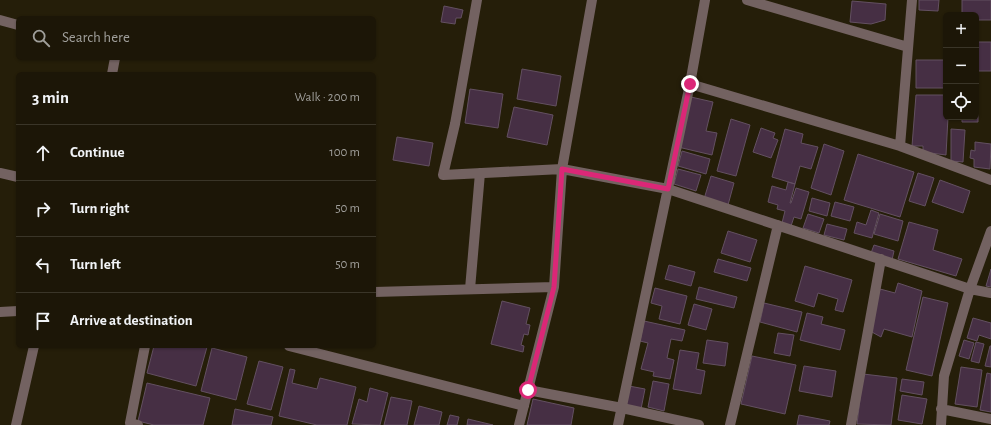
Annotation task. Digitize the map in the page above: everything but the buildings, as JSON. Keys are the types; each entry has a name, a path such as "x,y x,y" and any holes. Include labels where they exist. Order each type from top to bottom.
{"street":[{"path":"477,0 455,124 443,175 562,169 668,189 970,288 991,293"},
{"path":"519,425 554,287 562,169 592,0"},
{"path":"618,425 690,84 705,0"},
{"path":"747,0 908,47"},
{"path":"900,146 912,0"},
{"path":"0,20 16,24"},
{"path":"112,72 115,60"},
{"path":"690,84 900,146 991,180"},
{"path":"0,173 16,177"},
{"path":"470,289 480,173"},
{"path":"730,425 778,225"},
{"path":"940,425 944,376 970,288 991,231"},
{"path":"851,425 881,259"},
{"path":"376,292 554,287"},
{"path":"0,312 16,310"},
{"path":"16,425 34,348"},
{"path":"132,424 145,348"},
{"path":"297,348 524,406"},
{"path":"528,390 622,408 699,425"},
{"path":"941,409 991,419"}],"route":[{"path":"528,390 554,287 562,169 668,189 690,84"}]}
